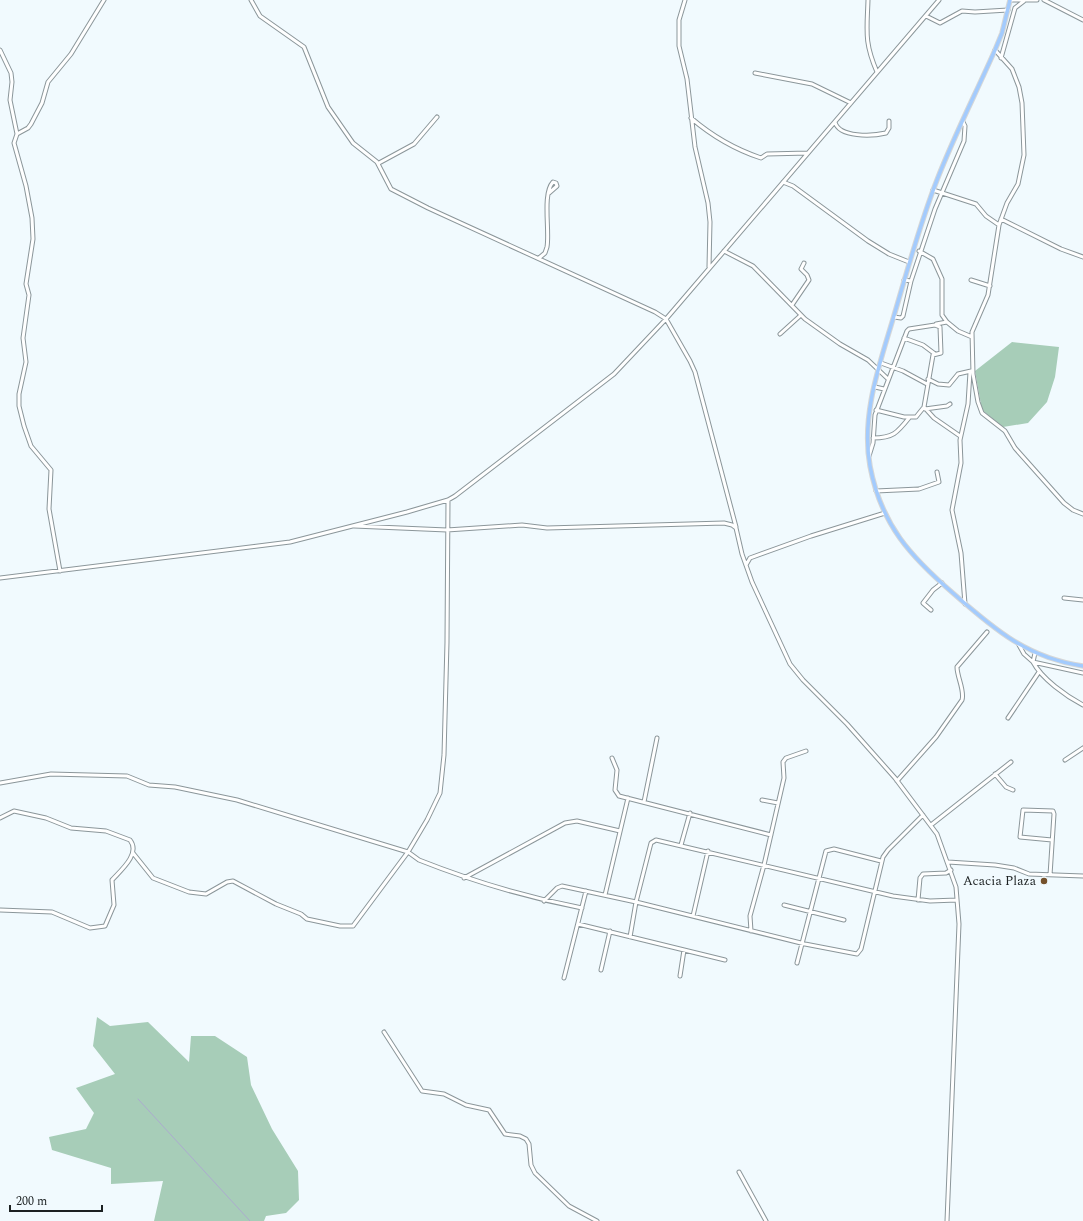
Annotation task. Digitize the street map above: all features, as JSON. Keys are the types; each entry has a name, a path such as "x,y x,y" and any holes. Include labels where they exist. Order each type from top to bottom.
{"main road":[{"path":"1011,0 996,50 933,190 909,262 875,387 869,418 869,456 876,490 885,513 912,555 965,604 996,630 1035,653 1083,666"}],"street":[{"path":"17,134 28,128 31,124 42,102 48,82 71,54 104,0"},
{"path":"251,0 260,16 304,47 328,107 352,142 379,163 389,186 394,191 630,300 666,319 690,361 695,372 742,554 761,605 790,664 803,680 847,724 897,781 937,834 951,870 957,900 958,950 947,1221"},
{"path":"685,0 679,20 679,46 687,79 695,147 708,203 710,222 709,268"},
{"path":"868,0 866,41 877,72"},
{"path":"0,578 290,542 448,500 469,486 604,383 666,319 939,0"},
{"path":"1011,0 1036,0"},
{"path":"1044,0 1083,20"},
{"path":"1001,58 1016,8 1024,1"},
{"path":"926,16 940,24 962,11 976,12 1008,10"},
{"path":"0,50 10,73 12,82 10,100 17,134 14,143 26,186 32,218 33,240 26,277 29,295 23,338 26,362 19,394 19,406 31,446 51,470 49,509 60,571"},
{"path":"965,604 960,553 952,510 960,464 960,436 968,404 972,337 990,286 999,225 1018,184 1024,145 1019,87 1012,69 1001,58 996,50"},
{"path":"755,73 812,84 852,103"},
{"path":"379,163 414,144 437,118"},
{"path":"691,118 719,139 738,150 761,158 767,154 808,153"},
{"path":"835,122 843,131 863,135 886,133 889,128 889,121"},
{"path":"894,317 901,318 903,316 910,282 920,251 964,141 965,126 963,122"},
{"path":"783,182 793,186 868,241 889,254 909,262"},
{"path":"933,190 976,204 986,216 999,225"},
{"path":"539,258 545,253 548,247 547,205 549,193"},
{"path":"1001,219 1061,249 1083,257"},
{"path":"724,251 753,266 801,315 840,344 868,360 888,379"},
{"path":"920,251 933,259 942,279 941,313 947,322 958,331 972,337"},
{"path":"792,305 809,280 808,275 801,269 804,263"},
{"path":"904,280 910,282"},
{"path":"971,280 990,286"},
{"path":"780,334 801,315"},
{"path":"869,456 873,438 876,410 908,330 947,322"},
{"path":"904,338 923,346 935,354 941,353 941,330 940,327 934,325"},
{"path":"876,410 909,418 916,417 924,408 928,379 935,354"},
{"path":"881,364 893,367 927,384"},
{"path":"928,379 938,384 949,385 958,374 971,371"},
{"path":"971,371 982,413 1005,431 1015,448 1064,503 1073,510 1083,514"},
{"path":"875,387 884,389"},
{"path":"924,408 947,406 950,404"},
{"path":"924,408 934,418 960,436"},
{"path":"873,438 891,436 896,433 909,418"},
{"path":"876,490 919,489 939,482 937,472"},
{"path":"132,853 153,878 178,888 206,894 228,882 233,881 276,904 301,914 307,919 348,927 353,926 408,852 433,809 440,792 444,755 448,642 448,500"},
{"path":"746,565 750,558 811,536 885,513"},
{"path":"351,526 447,530 522,525 554,528 724,523 732,525 736,528"},
{"path":"742,554 750,558"},
{"path":"931,610 923,603 933,590 942,583"},
{"path":"1064,598 1083,600"},
{"path":"897,781 936,737 962,700 963,696 958,678 957,667 987,632"},
{"path":"1020,645 1024,654 1033,662 1039,672 1058,688 1083,704"},
{"path":"1033,662 1035,653"},
{"path":"1033,662 1083,673"},
{"path":"1008,718 1039,672"},
{"path":"644,802 657,738"},
{"path":"1064,760 1083,748"},
{"path":"751,931 750,916 764,865 784,778 783,762 786,758 806,751"},
{"path":"612,758 617,770 616,793 628,798 771,835"},
{"path":"931,825 1011,762"},
{"path":"0,783 51,774 127,776 149,786 175,787 237,800 408,852 419,860 464,878 544,901 582,908"},
{"path":"995,774 1006,787 1013,790"},
{"path":"605,895 628,798"},
{"path":"762,800 778,803"},
{"path":"1050,875 1052,840 1053,811 1023,810 1020,837 1052,840"},
{"path":"0,818 13,811 46,818 71,828 106,831 130,840 133,846 132,853 123,871 112,880 114,905 105,926 90,928 52,912 0,910"},
{"path":"681,845 690,813"},
{"path":"544,901 557,888 562,886 636,902 854,955 861,949 881,861 888,850 923,815"},
{"path":"464,878 565,823 577,821 620,831"},
{"path":"630,936 636,902 651,843 656,840 708,851 874,892 918,900 957,900"},
{"path":"797,963 826,851 830,849 881,861"},
{"path":"693,916 708,851"},
{"path":"948,862 995,865 1014,868 1029,874 1083,876 1083,873"},
{"path":"918,900 920,878 923,874 946,873 951,870"},
{"path":"564,978 586,891"},
{"path":"784,905 844,920"},
{"path":"578,924 725,960"},
{"path":"601,970 610,931"},
{"path":"680,976 684,950"},
{"path":"384,1032 422,1091 444,1094 466,1105 489,1110 505,1134 518,1135 526,1139 529,1144 532,1168 558,1196 569,1206 597,1221"},
{"path":"739,1172 766,1221"}],"green space":[{"path":"1012,342 1059,347 1055,377 1047,402 1028,423 1003,427 982,410 975,371"},
{"path":"97,1017 110,1026 148,1022 189,1062 191,1036 215,1036 247,1057 251,1085 272,1129 298,1171 299,1200 286,1213 266,1216 264,1221 154,1221 163,1181 111,1184 111,1168 52,1150 49,1137 86,1129 94,1113 76,1088 115,1074 93,1046"}],"waterway":[{"path":"138,1099 250,1221"}],"place":[{"name":"Acacia Plaza","path":"1044,881"}]}
